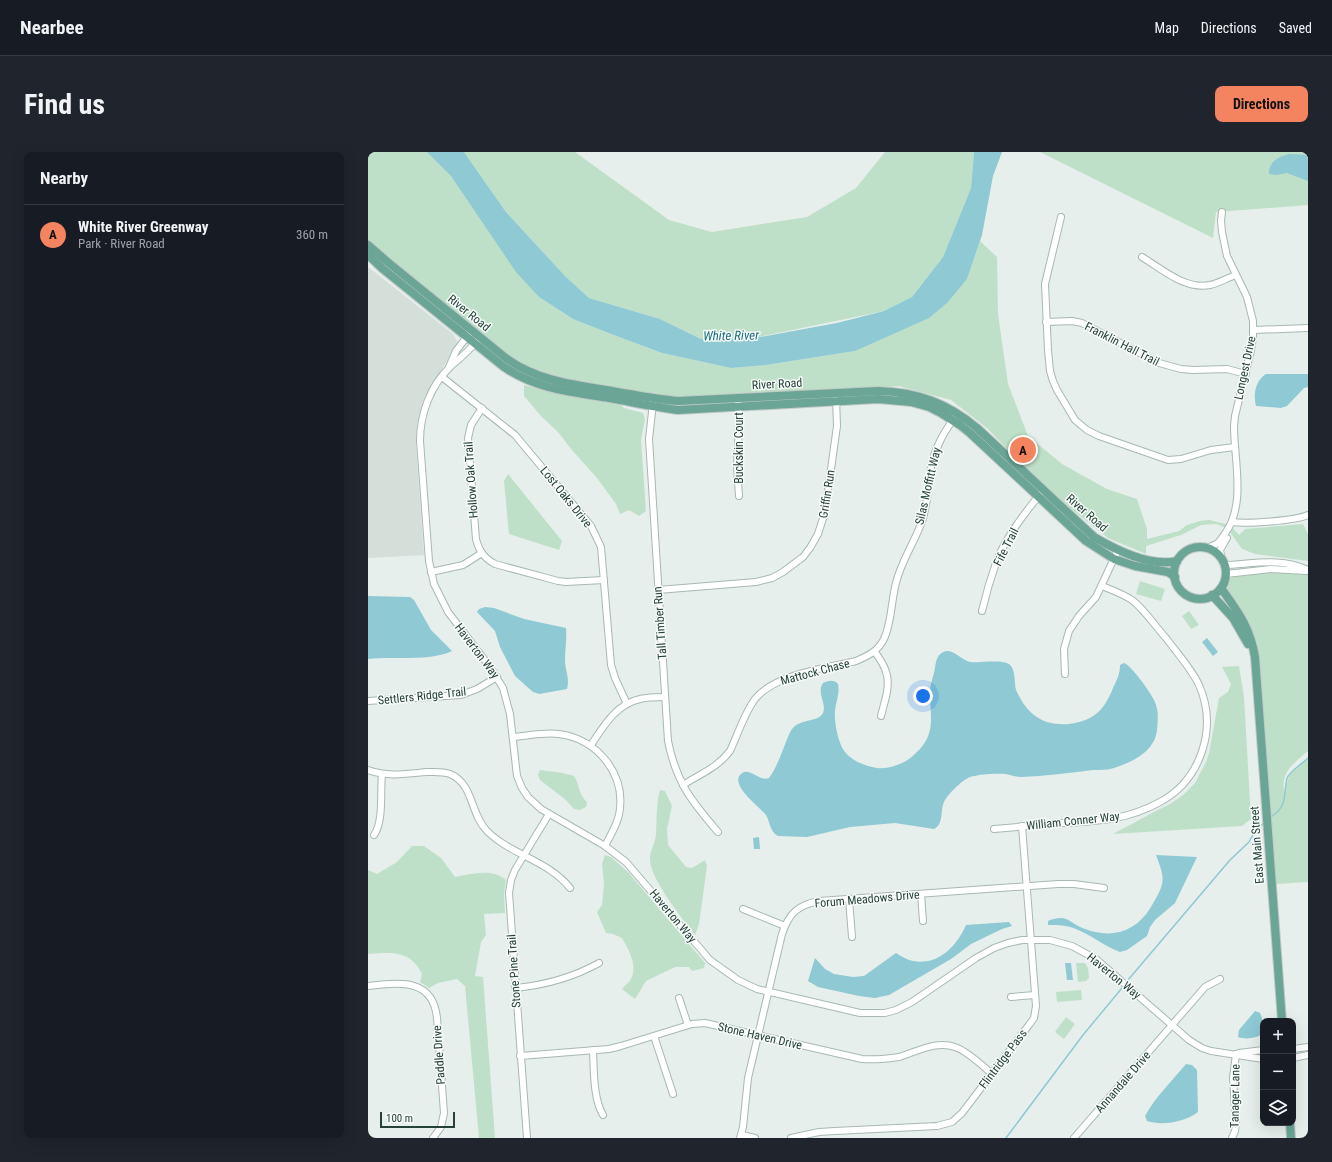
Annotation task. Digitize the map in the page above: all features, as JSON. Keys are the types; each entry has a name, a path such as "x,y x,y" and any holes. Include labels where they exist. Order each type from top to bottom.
{"main road":[{"name":"River Road","path":"368,245 469,334"},
{"name":"River Road","path":"368,255 383,269 469,334 517,366 539,376 566,383 653,403 738,403 836,397 878,391 898,391 939,403 1038,498 1086,541 1114,559 1136,566 1168,572 1175,577"},
{"name":"River Road","path":"955,417 977,428 1094,537 1128,555 1171,563 1177,561"},
{"path":"1206,548 1215,552 1223,562 1226,574 1224,582 1221,588 1212,595 1198,598 1189,596 1181,590 1175,577 1177,561 1183,554 1191,549 1206,548"},
{"name":"East Main Street","path":"1221,588 1238,611 1247,628 1253,645 1267,810 1282,1018"},
{"name":"East Main Street","path":"1212,595 1234,618 1248,643 1255,667"},
{"path":"1290,1126 1291,1138"}],"street":[{"name":"Longest Drive","path":"1206,548 1218,543 1229,529 1237,507 1238,494 1235,416 1246,374 1253,330 1251,310 1247,297 1225,250 1221,222 1222,212"},
{"path":"1061,217 1045,284 1046,322 1050,370 1053,381 1075,420 1087,430 1099,436 1168,460 1181,459 1211,450 1235,447"},
{"path":"1142,257 1184,282 1200,286 1218,283 1236,275"},
{"name":"Franklin Hall Trail","path":"1046,322 1068,320 1082,323 1146,358 1170,367 1193,370 1227,369 1246,374"},
{"path":"1253,330 1308,328"},
{"name":"Haverton Way","path":"449,368 456,351 469,334"},
{"name":"Haverton Way","path":"478,340 463,357 449,368 437,384 427,404 420,432 430,572 438,595 448,612 497,677 503,688 508,705 516,772 520,784 531,801 549,814 619,856 631,867 714,964 745,984 860,1013 885,1013 896,1010 912,1002 976,958 994,948 1015,941 1050,940 1077,948 1089,954 1104,965 1189,1040 1202,1048 1214,1052 1260,1058"},
{"name":"Lost Oaks Drive","path":"442,377 516,435 591,526 601,547 611,665 615,678 627,704"},
{"name":"Griffin Run","path":"658,590 756,582 772,578 784,572 803,557 818,534 825,512 837,426 836,397"},
{"name":"Tall Timber Run","path":"653,403 649,439 665,697 670,752 683,785 692,800 718,832"},
{"name":"Buckskin Court","path":"738,403 739,496"},
{"name":"Hollow Oak Trail","path":"482,408 471,425 468,438 476,539 482,554"},
{"name":"Silas Moffitt Way","path":"875,652 882,642 886,632 896,581 925,513 931,467 936,449 940,439 955,417"},
{"name":"Fife Trail","path":"982,611 998,559 1010,535 1022,517 1044,491"},
{"path":"1232,522 1243,523 1296,519 1308,515"},
{"name":"Longest Drive","path":"1223,562 1220,550 1228,536 1229,529"},
{"path":"1065,674 1064,649 1069,631 1079,616 1096,597 1118,550"},
{"path":"430,572 462,565 482,554 495,564 548,580 566,582 604,580"},
{"path":"1223,562 1270,562 1292,564 1308,570"},
{"path":"1226,574 1271,569 1308,570"},
{"name":"William Conner Way","path":"994,829 1108,820 1140,811 1165,799 1180,787 1192,773 1202,751 1207,730 1206,709 1202,691 1195,677 1140,607 1125,596 1102,586"},
{"path":"875,652 887,677 887,693 881,716"},
{"name":"Mattock Chase","path":"683,785 715,767 725,757 730,751 749,709 767,688 786,678 856,661 875,652"},
{"name":"Settlers Ridge Trail","path":"368,701 461,695 477,689 497,677"},
{"path":"591,746 606,722 627,704 640,699 665,697"},
{"path":"512,737 557,734 578,738 602,755 611,767 618,783 620,795 617,823 604,846"},
{"path":"368,770 382,774 439,772 447,773 457,778 463,783 469,793 483,827 497,840 557,875 570,888"},
{"path":"374,835 378,829 380,819 382,774"},
{"name":"Stone Pine Trail","path":"526,1138 509,892 513,876 549,814"},
{"name":"Flintridge Pass","path":"791,1138 819,1132 937,1126 954,1121 960,1116 1033,1020 1035,995 1022,826"},
{"name":"Forum Meadows Drive","path":"741,1136 746,1086 785,926 794,912 804,905 819,901 1027,886 1068,884 1104,888"},
{"path":"921,894 923,921"},
{"path":"849,899 852,937"},
{"path":"743,909 785,926"},
{"path":"515,988 539,986 562,980 599,963"},
{"name":"Annandale Drive","path":"1074,1138 1205,988 1220,979"},
{"name":"Paddle Drive","path":"368,986 401,983 409,984 426,993 433,1003 436,1010 444,1113 442,1124 435,1137"},
{"path":"1011,996 1035,995"},
{"path":"679,998 688,1025"},
{"name":"Stone Haven Drive","path":"520,1056 593,1050 621,1046 688,1025 705,1023 866,1060 893,1058 934,1046 947,1045 962,1050 992,1074"},
{"path":"654,1036 673,1094"},
{"path":"1296,1048 1308,1047"},
{"path":"593,1050 596,1098 603,1115"},
{"name":"Haverton Way","path":"1236,1054 1260,1050"},
{"name":"Tanager Lane","path":"1232,1138 1236,1127 1233,1078 1236,1054"},
{"path":"1296,1058 1308,1056"},
{"path":"741,1136 755,1138"}],"shaded area":[{"path":"368,267 453,334 457,341 457,345 428,391 417,424 416,446 424,555 368,558"}],"green space":[{"path":"368,152 429,152 451,176 539,297 573,319 662,353 731,368 766,365 855,351 967,279 980,241 997,257 998,314 1008,384 1028,436 1062,464 1107,489 1137,499 1147,529 1147,539 1179,531 1187,525 1209,520 1230,525 1239,535 1245,529 1303,524 1308,534 1308,561 1255,554 1242,549 1230,532 1224,527 1216,524 1201,525 1181,535 1146,546 1146,554 1108,538 1075,512 1027,470 987,428 951,400 898,386 836,393 706,400 658,396 572,384 525,370 368,245"},
{"path":"464,152 575,152 669,220 712,232 807,217 856,188 885,152 974,152 971,188 943,257 912,297 884,311 749,339 701,339 660,319 589,298 565,276 506,212"},
{"path":"1040,152 1308,152 1308,205 1216,212 1213,238"},
{"path":"524,385 551,392 621,405 624,408 643,413 645,419 641,440 646,511 639,516 629,510 620,514 616,504 597,478 558,432 541,416 524,396"},
{"path":"508,474 562,541 559,550 509,534 504,481"},
{"path":"1280,571 1308,574 1308,751 1289,769 1284,780 1284,787 1285,794 1287,781 1291,773 1308,758 1308,882 1276,884 1257,660 1227,590 1229,581 1233,576"},
{"path":"1140,581 1165,589 1161,601 1136,594"},
{"path":"1189,611 1199,625 1191,629 1182,616"},
{"path":"1239,666 1244,697 1251,819 1242,826 1113,834 1170,804 1183,795 1195,783 1209,753 1219,698 1228,692 1231,684 1222,667"},
{"path":"540,770 574,776 578,783 580,792 587,802 586,807 580,810 574,809 566,800 540,780 538,775"},
{"path":"660,790 665,791 672,806 667,829 668,845 686,867 692,868 705,860 707,866 699,924 695,935 667,898 654,875 651,865 650,857 656,836 657,806"},
{"path":"412,846 424,846 441,858 455,877 475,873 488,873 495,874 506,880 504,894 505,913 484,914 486,935 481,942 475,976 483,977 495,1138 479,1138 465,986 457,979 438,983 429,988 420,982 422,974 412,960 400,954 368,954 368,870 377,874 397,862"},
{"path":"605,855 611,857 628,872 705,963 704,968 692,971 689,967 675,967 646,981 635,999 622,989 633,974 634,969 632,958 622,938 606,933 597,912 602,905 604,884 602,864"},
{"path":"1076,963 1085,963 1088,968 1089,978 1086,981 1078,982"},
{"path":"1081,990 1082,1000 1057,1002 1056,992"},
{"path":"1066,1017 1075,1024 1064,1039 1055,1032"}],"water":[{"path":"427,152 464,152 506,212 565,276 589,298 660,319 701,339 749,339 837,323 884,311 912,297 943,257 971,188 974,152 1002,152 993,176 982,235 967,279 947,303 929,318 855,351 766,365 731,368 662,353 573,319 539,297 516,272 451,176"},
{"path":"1289,154 1308,155 1308,181 1287,173 1276,175 1269,174 1270,166 1275,160"},
{"path":"1266,374 1308,374 1308,387 1304,388 1287,406 1281,408 1256,406 1255,393 1257,384"},
{"path":"368,596 410,597 414,600 431,630 452,651 422,658 368,659"},
{"path":"485,607 494,608 524,619 566,628 565,664 568,681 567,689 539,694 533,692 515,676 500,647 495,631 477,612 479,609"},
{"path":"1207,638 1218,652 1213,656 1202,642"},
{"path":"946,651 953,652 970,662 996,661 1009,664 1013,669 1016,690 1021,700 1031,713 1042,720 1059,724 1077,723 1097,714 1110,696 1118,677 1120,665 1124,663 1132,669 1152,696 1156,704 1158,718 1157,730 1152,744 1142,755 1112,769 1030,777 1019,777 1006,774 983,774 970,777 959,784 946,799 943,806 941,821 934,829 895,823 850,827 807,837 778,836 775,834 766,815 742,790 738,779 744,772 751,773 765,779 769,778 792,729 800,723 818,718 823,713 824,706 821,687 823,683 833,681 838,684 839,691 835,711 835,721 838,738 845,752 859,763 868,766 877,768 892,767 913,756 920,749 929,735 931,720 930,686 935,671 936,662 941,654"},
{"path":"759,837 760,849 754,849 753,838"},
{"path":"1156,855 1197,857 1175,903 1155,920 1150,927 1147,936 1127,950 1120,952 1108,947 1082,931 1073,928 1048,925 1048,921 1064,918 1079,927 1095,932 1114,933 1131,928 1145,916 1156,899 1161,887 1163,877"},
{"path":"1009,922 1012,926 1002,929 971,944 951,959 889,995 875,998 859,996 818,987 808,981 815,958 825,969 834,974 853,977 864,976 896,953 906,959 922,962 931,960 946,953 962,933 966,925"},
{"path":"1065,963 1071,963 1073,980 1067,980"},
{"path":"1255,1011 1260,1013 1262,1018 1260,1018 1260,1036 1251,1038 1238,1037 1239,1030"},
{"path":"1186,1064 1192,1065 1197,1070 1198,1112 1180,1121 1159,1123 1147,1121 1145,1116 1149,1109"}],"waterway":[{"path":"1271,817 1278,812 1283,803 1287,778 1308,758"},
{"path":"1128,980 1230,860 1249,842 1255,831 1265,822"},
{"path":"1006,1138 1083,1035 1122,988"}],"place":[{"name":"White River Greenway","path":"1023,450"}],"water label":[{"name":"White River","path":"731,335"}]}
